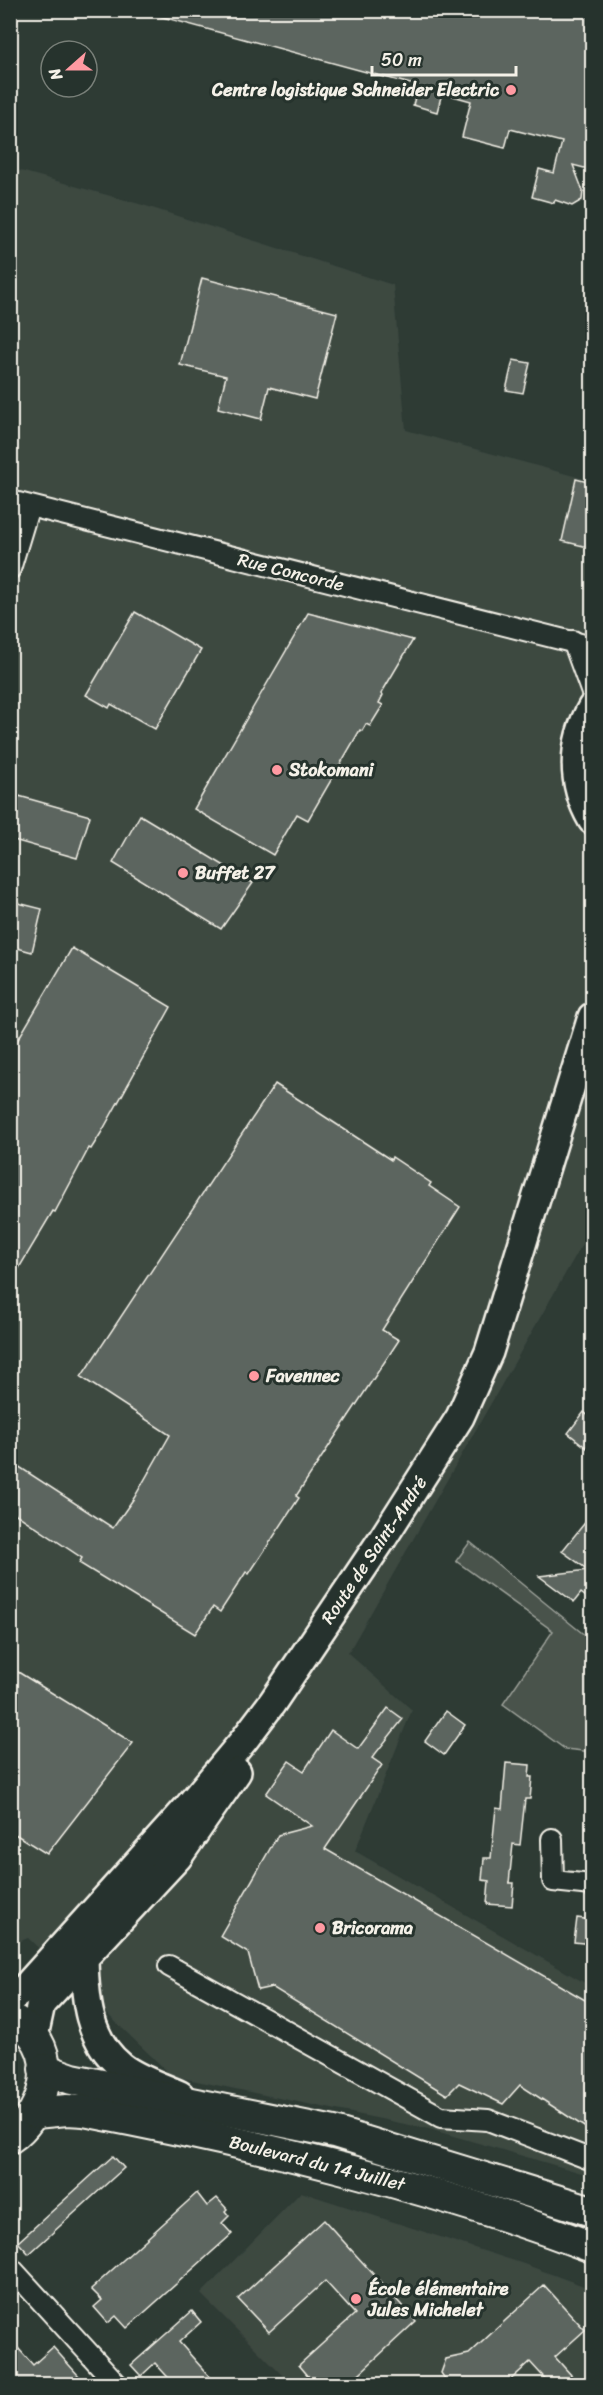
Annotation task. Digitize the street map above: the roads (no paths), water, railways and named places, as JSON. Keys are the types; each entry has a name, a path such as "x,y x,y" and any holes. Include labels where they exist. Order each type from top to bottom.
{"main road":[{"path":"592,707 580,734 576,770 578,788 592,820"},
{"name":"Route de Saint-André","path":"10,1999 22,1991 37,1975 188,1807 244,1740 272,1703 383,1538 460,1417 489,1352 592,1017"},
{"name":"Route de Saint-André","path":"34,2036 41,2004 178,1857 231,1782 453,1449 498,1362 527,1286 592,1080"},
{"path":"84,1959 88,2009 96,2035 106,2052 122,2067 197,2103"},
{"path":"10,2018 34,2036 44,2069 44,2092 35,2113 22,2131 10,2138"},
{"name":"Boulevard du 14 Juillet","path":"44,2069 72,2079 334,2132 592,2211"},
{"name":"Boulevard du 14 Juillet","path":"35,2113 84,2111 192,2132 331,2164 464,2203 592,2247"}],"street":[{"path":"10,569 20,504"},
{"name":"Rue Concorde","path":"20,504 592,647"},
{"path":"573,641 592,693"},
{"path":"552,1839 553,1881 592,1885"},
{"path":"170,1966 441,2117 488,2120 592,2160"},
{"path":"10,2267 117,2385"}],"place":[{"name":"Centre logistique Schneider Electric","path":"511,90"},
{"name":"Stokomani","path":"277,770"},
{"name":"Buffet 27","path":"183,873"},
{"name":"Favennec","path":"254,1376"},
{"name":"Bricorama","path":"320,1928"},
{"name":"École élémentaire Jules Michelet","path":"356,2299"}]}
